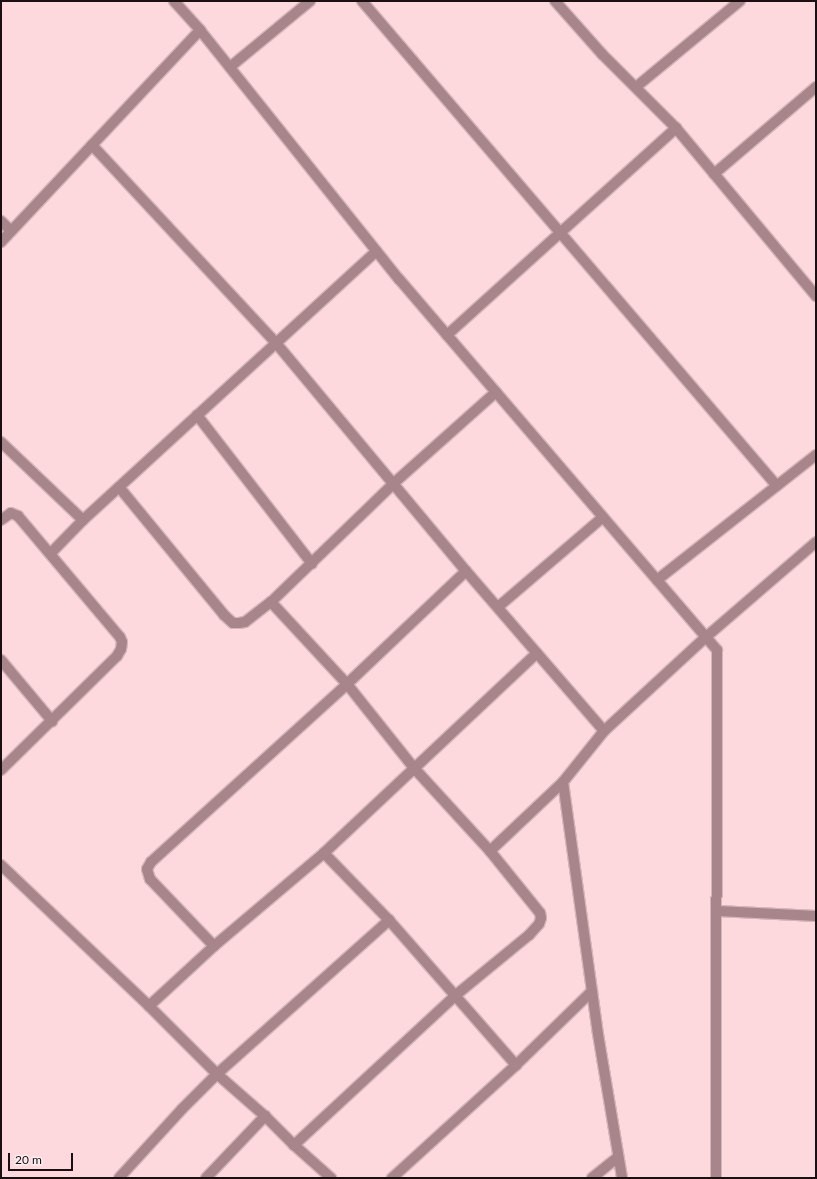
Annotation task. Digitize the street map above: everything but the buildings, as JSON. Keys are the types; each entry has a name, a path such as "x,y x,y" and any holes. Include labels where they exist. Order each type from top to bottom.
{"street":[{"path":"174,1 200,30 377,251 447,335 717,650 718,911 716,1178"},
{"path":"230,67 310,1"},
{"path":"362,1 777,486"},
{"path":"555,1 602,54 676,128 816,296"},
{"path":"636,88 740,1"},
{"path":"1,242 200,30"},
{"path":"714,174 816,87"},
{"path":"447,335 676,128"},
{"path":"92,144 276,343 466,571 604,731"},
{"path":"1,221 11,231"},
{"path":"51,554 83,520 377,251"},
{"path":"119,487 224,614 233,623 245,622 271,602 393,484 496,392"},
{"path":"197,415 312,564"},
{"path":"1,442 83,520"},
{"path":"657,580 816,455"},
{"path":"1,520 11,513 18,516 120,637 122,642 122,649 117,656 1,770"},
{"path":"498,607 603,517"},
{"path":"490,852 563,782 604,731 706,637 816,542"},
{"path":"214,946 150,879 147,869 151,862 347,684 466,571"},
{"path":"271,602 347,684 414,768 490,852 540,912 541,918 539,924 529,935 456,995 294,1146"},
{"path":"149,1006 214,946 324,853 537,653"},
{"path":"1,660 52,721"},
{"path":"563,782 592,991 617,1158 622,1178"},
{"path":"324,853 389,920 516,1065"},
{"path":"1,865 149,1006 217,1074 265,1116 294,1146 331,1178"},
{"path":"718,911 816,916"},
{"path":"119,1178 182,1109 217,1074 389,920"},
{"path":"392,1178 516,1065 592,991"},
{"path":"206,1178 265,1116"},
{"path":"592,1178 617,1158"}]}
